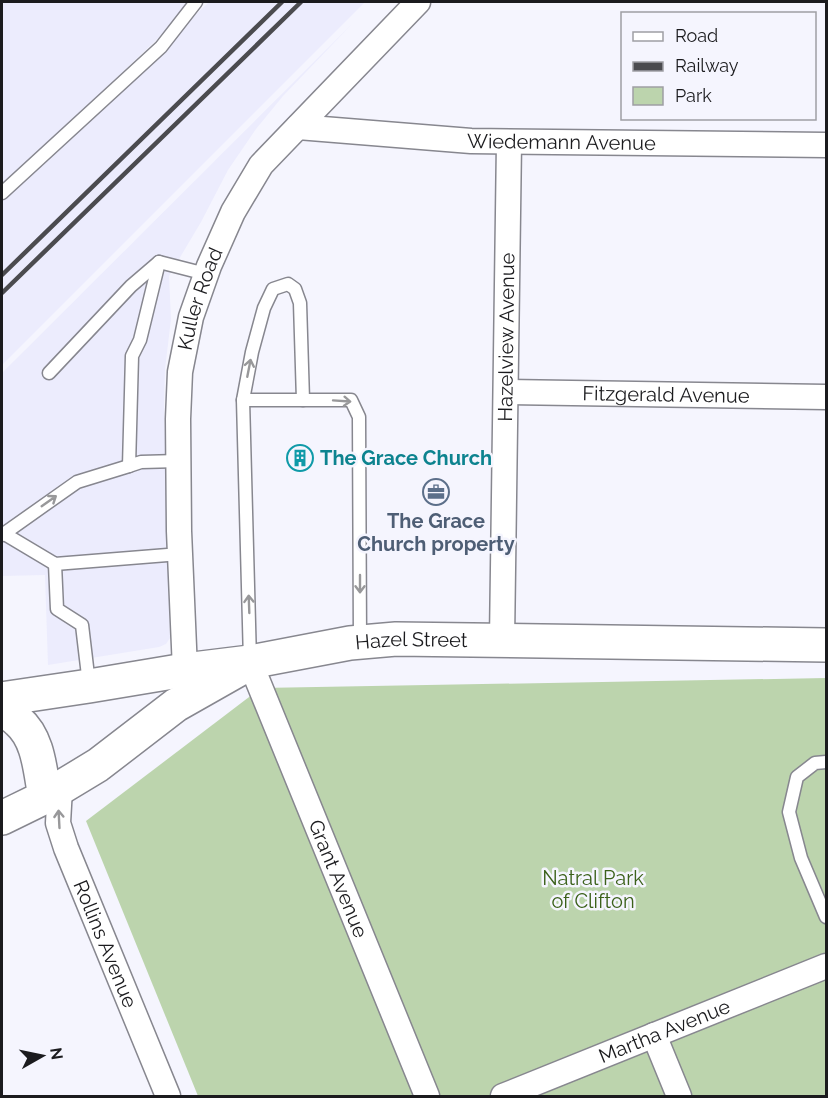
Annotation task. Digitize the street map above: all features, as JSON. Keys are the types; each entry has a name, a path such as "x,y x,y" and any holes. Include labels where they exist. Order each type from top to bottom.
{"street":[{"name":"Kuller Road","path":"185,670 178,419 180,372 191,317 206,274 233,212 261,165 418,2"},
{"name":"Wiedemann Avenue","path":"298,127 471,141 826,145"},
{"name":"Hazelview Avenue","path":"502,640 509,142"},
{"name":"Fitzgerald Avenue","path":"506,392 826,397"},
{"name":"Hazel Street","path":"2,699 396,639 826,645"},
{"path":"2,818 99,765 176,705 250,662"},
{"name":"Grant Avenue","path":"250,662 427,1096"},
{"name":"Rollins Avenue","path":"2,710 18,721 30,734 53,792 58,823 66,848 168,1096"},
{"name":"Martha Avenue","path":"503,1096 826,966"},
{"path":"654,1035 679,1096"}],"lane":[{"path":"2,193 161,47 196,2"},
{"path":"159,262 206,274"},
{"path":"49,373 131,286 159,262"},
{"path":"129,466 132,356 140,340 159,262"},
{"path":"250,662 243,400 252,352 264,308 273,290 288,284 295,289 300,303 303,400"},
{"path":"243,400 351,400 359,417 360,643"},
{"path":"178,461 141,462 77,482 2,534 55,564 180,554"},
{"path":"55,564 57,609 82,625 89,686"},
{"path":"826,762 815,763 797,777 789,812 801,858 826,917"}],"shaded area":[{"path":"2,2 196,2 2,187"},
{"path":"209,2 365,2 2,365 2,199"},
{"path":"352,24 283,96 256,129 228,170 169,276 171,319 165,369 164,403 170,638 166,644 159,647 48,665 45,575 2,576 2,373"}],"green space":[{"name":"Natral Park of Clifton","path":"826,678 826,1096 198,1096 86,821 261,688"}],"railway":[{"path":"2,275 282,2"},
{"path":"2,293 301,2"}],"place":[{"name":"The Grace Church","path":"300,458"},
{"name":"The Grace Church property","path":"436,492"}]}
